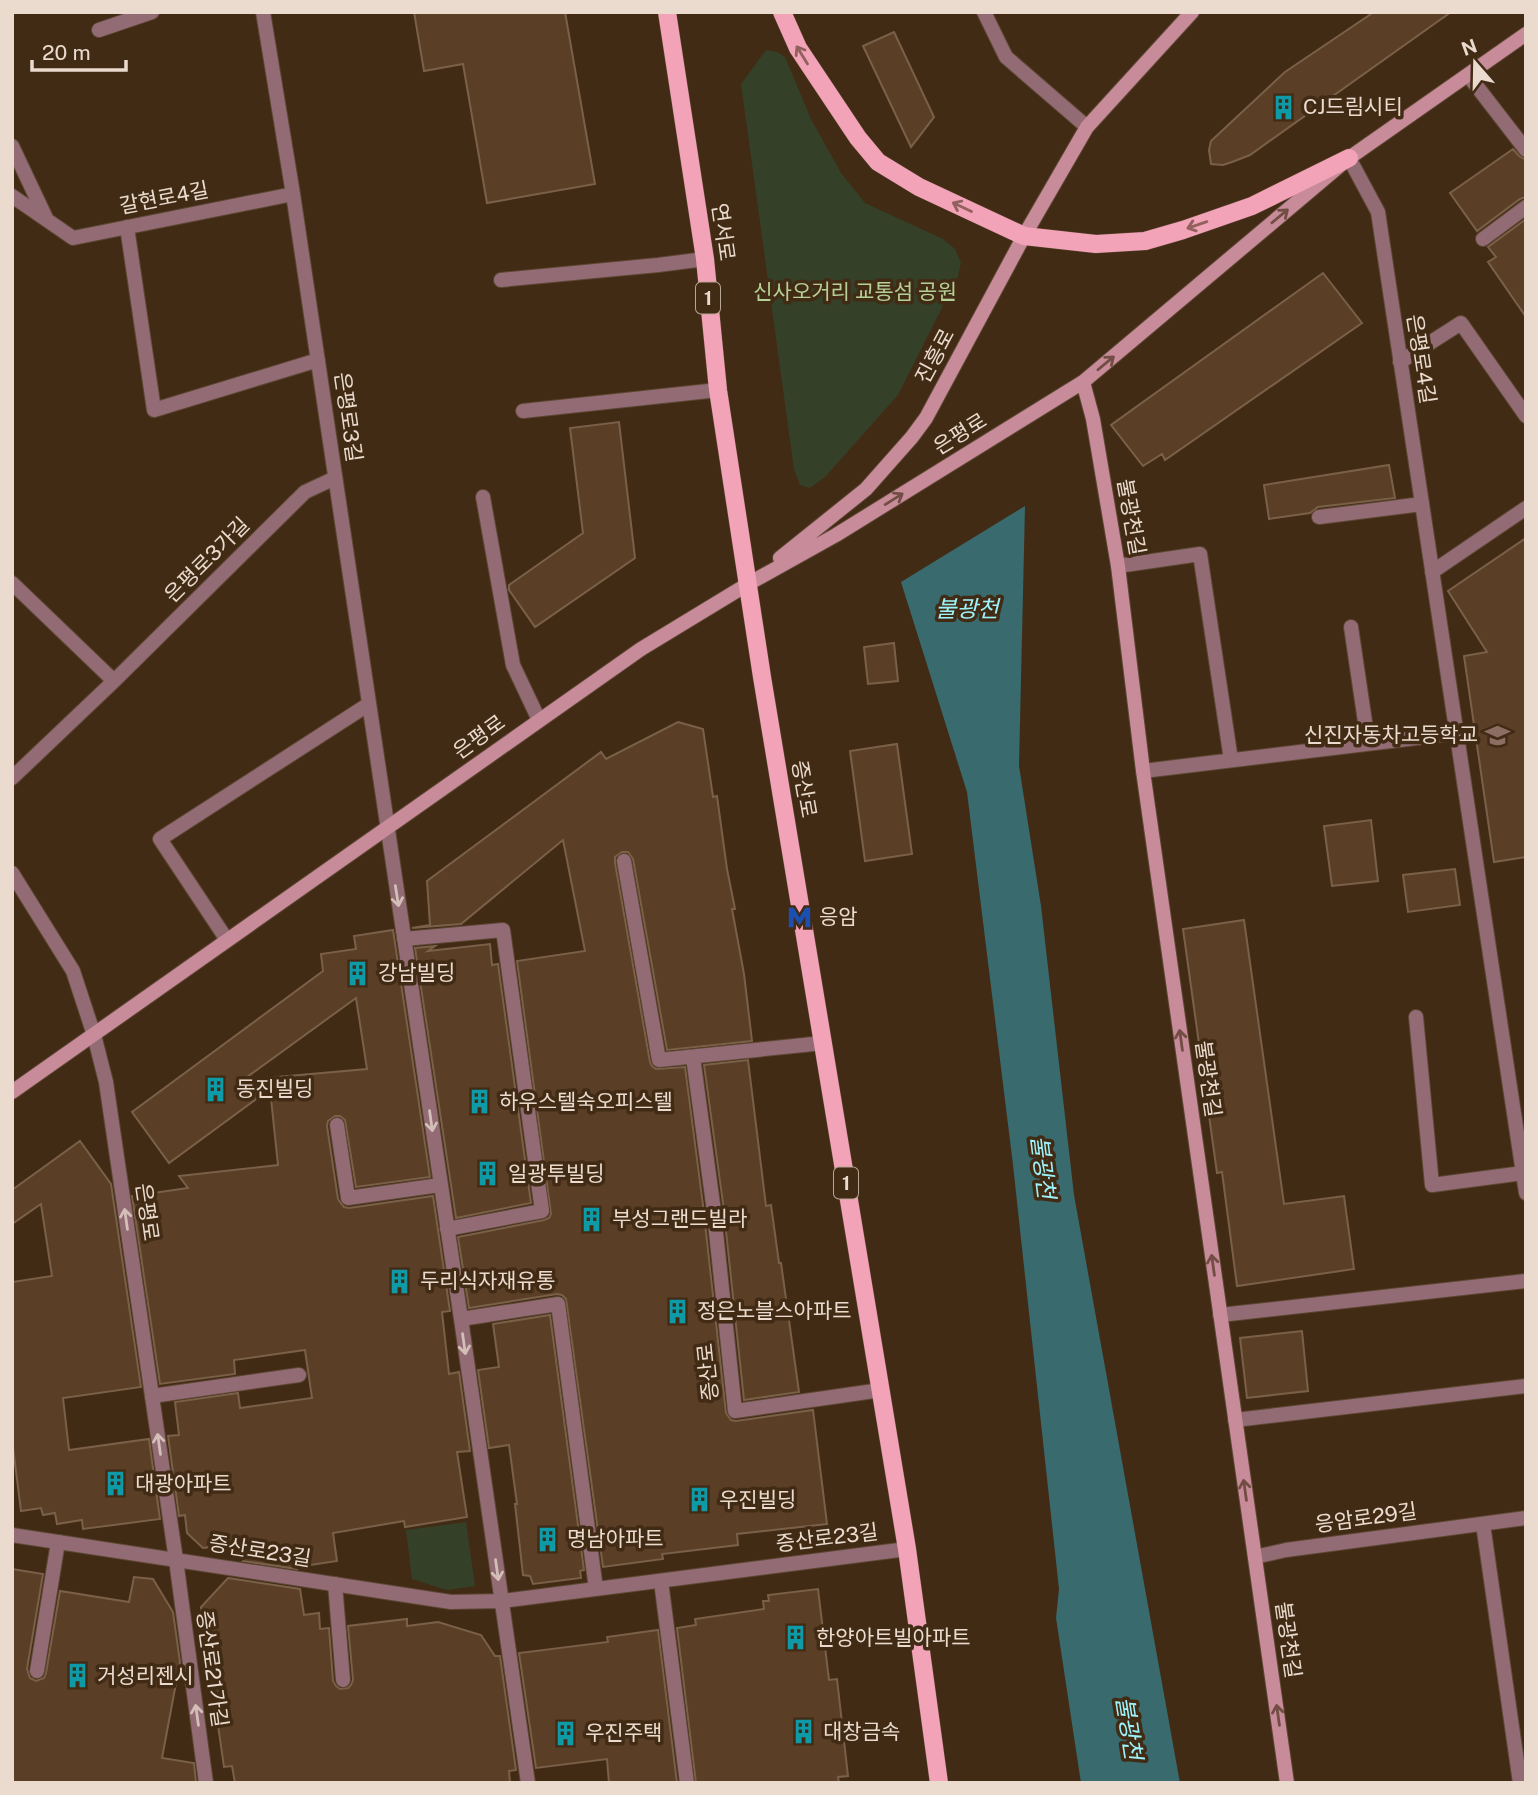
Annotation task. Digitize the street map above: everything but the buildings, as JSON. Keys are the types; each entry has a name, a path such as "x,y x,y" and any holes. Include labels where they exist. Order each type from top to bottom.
{"main road":[{"name":"연서로","path":"667,12 705,259 718,390 748,584"},
{"path":"782,12 798,48 858,138 878,162 919,187 1024,236 1096,244 1145,241 1252,206 1349,158"},
{"name":"진흥로","path":"748,584 866,489 912,437 926,418 1024,236 1087,127 1192,12"},
{"name":"은평로","path":"12,1091 641,649 748,584 836,535 1083,382 1349,158 1526,34"},
{"name":"불광천길","path":"1083,382 1093,419 1118,566 1143,771 1287,1783"},
{"name":"증산로","path":"748,584 907,1549 940,1783"}],"street":[{"path":"99,30 152,12"},
{"name":"은평로3길","path":"263,12 293,194 387,829"},
{"path":"984,12 1006,57 1087,127"},
{"path":"1468,75 1526,150"},
{"path":"12,146 48,221"},
{"name":"은평로4길","path":"1349,158 1378,212 1457,733 1521,1130 1526,1193"},
{"name":"갈현로4길","path":"12,196 73,238 293,194"},
{"path":"1483,239 1526,207"},
{"path":"127,227 154,410 318,360"},
{"path":"501,281 705,259"},
{"path":"1400,362 1461,323 1526,416"},
{"path":"523,411 718,390"},
{"name":"은평로3가길","path":"12,778 305,492 335,478"},
{"path":"482,497 513,665 539,720"},
{"path":"1319,517 1422,504"},
{"path":"1432,572 1526,508"},
{"path":"1118,566 1200,554 1231,760"},
{"path":"12,583 114,681"},
{"path":"1351,627 1368,743"},
{"path":"228,940 160,839 369,704"},
{"path":"1143,771 1457,733"},
{"path":"387,829 528,1783"},
{"path":"624,861 659,1060 823,1043"},
{"path":"12,873 73,971 94,1035"},
{"path":"404,939 503,930 542,1211 446,1228"},
{"path":"1416,1017 1432,1185 1523,1173"},
{"name":"은평로","path":"94,1035 109,1098 176,1560"},
{"name":"증산로","path":"693,1056 713,1205 735,1411 881,1390"},
{"path":"337,1125 348,1198 440,1185"},
{"path":"1220,1315 1526,1282"},
{"path":"461,1319 558,1304 596,1589"},
{"path":"152,1396 299,1375"},
{"path":"1236,1420 1526,1386"},
{"name":"응암로29길","path":"1255,1557 1286,1550 1526,1518"},
{"path":"1483,1524 1520,1783"},
{"name":"증산로23길","path":"12,1535 451,1602 502,1601 907,1549"},
{"path":"37,1671 58,1542"},
{"name":"증산로21가길","path":"176,1560 206,1783"},
{"path":"661,1581 687,1783"},
{"path":"335,1584 343,1680"}],"green space":[{"name":"신사오거리 교통섬 공원","path":"766,50 785,57 811,119 841,173 865,203 943,239 955,249 961,263 958,276 898,395 825,477 810,488 800,485 794,469 741,84"},
{"path":"466,1522 475,1586 447,1590 412,1579 406,1530"}],"water":[{"name":"불광천","path":"1025,506 1019,766 1041,906 1074,1195 1180,1783 1081,1783 1056,1618 1059,1589 1013,1165 967,792 901,582"}],"place":[{"name":"CJ드림시티","path":"1283,107"},
{"name":"신진자동차고등학교","path":"1498,735"},
{"name":"응암","path":"799,917"},
{"name":"강남빌딩","path":"358,973"},
{"name":"동진빌딩","path":"216,1089"},
{"name":"하우스텔숙오피스텔","path":"479,1102"},
{"name":"일광투빌딩","path":"488,1174"},
{"name":"부성그랜드빌라","path":"592,1219"},
{"name":"두리식자재유통","path":"400,1281"},
{"name":"정은노블스아파트","path":"677,1311"},
{"name":"대광아파트","path":"115,1484"},
{"name":"우진빌딩","path":"699,1500"},
{"name":"명남아파트","path":"547,1539"},
{"name":"한양아트빌아파트","path":"796,1638"},
{"name":"거성리젠시","path":"77,1676"},
{"name":"대창금속","path":"803,1732"},
{"name":"우진주택","path":"565,1733"}]}
